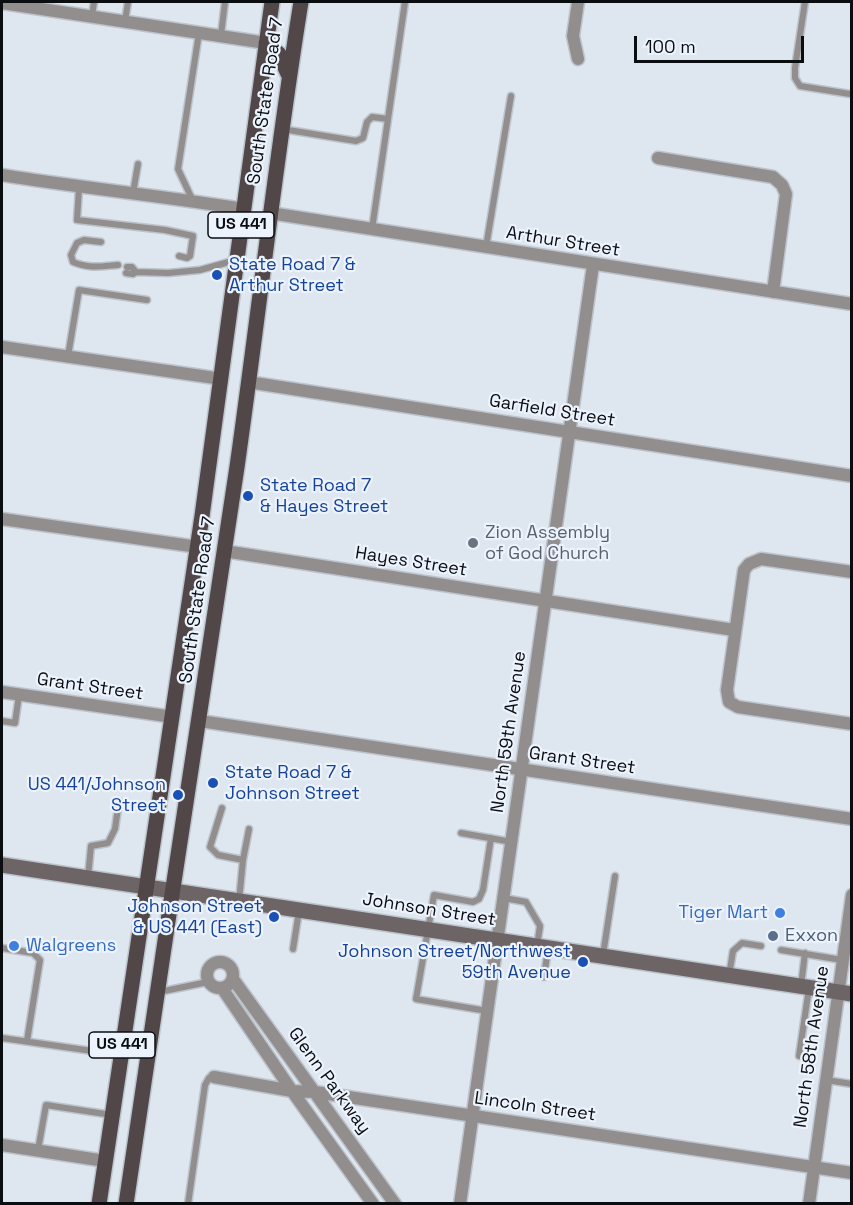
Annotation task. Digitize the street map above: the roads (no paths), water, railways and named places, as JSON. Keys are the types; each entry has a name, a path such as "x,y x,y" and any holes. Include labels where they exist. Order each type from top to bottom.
{"main road":[{"name":"South State Road 7","path":"99,1203 198,547 272,2"},
{"name":"South State Road 7","path":"126,1203 200,721 281,129 301,2"},
{"path":"266,43 279,54 285,63 289,77"},
{"path":"202,516 209,540 224,551"},
{"path":"198,547 212,558 220,579"}],"street":[{"path":"578,2 573,36 578,59"},
{"path":"2,3 266,43"},
{"path":"658,158 773,177 782,185 786,194 773,292"},
{"path":"2,175 79,188 133,193 243,209"},
{"name":"Arthur Street","path":"270,213 852,304"},
{"name":"North 59th Avenue","path":"460,1203 593,265"},
{"path":"2,347 222,379"},
{"name":"Garfield Street","path":"248,382 852,476"},
{"path":"2,519 198,547"},
{"name":"Hayes Street","path":"224,551 734,630"},
{"path":"852,572 761,559 749,564 744,570 727,690 729,702 738,707 852,724"},
{"name":"Grant Street","path":"2,692 173,717"},
{"name":"Grant Street","path":"200,721 852,819"},
{"name":"Johnson Street","path":"2,866 845,993"},
{"name":"North 58th Avenue","path":"809,1203 826,1080 845,993 842,960 852,896"},
{"name":"Glenn Parkway","path":"208,982 208,969 219,962 230,967 233,979 395,1203"},
{"path":"208,982 214,987 222,988 229,985 233,979"},
{"name":"Glenn Parkway","path":"222,988 292,1091 373,1203"},
{"name":"Lincoln Street","path":"214,1077 292,1091 315,1092 852,1173"},
{"path":"2,1145 105,1161"}],"lane":[{"path":"92,16 94,2"},
{"path":"125,21 128,2"},
{"path":"221,35 225,2"},
{"path":"372,229 405,2"},
{"path":"805,2 795,78 800,86 850,93"},
{"path":"194,201 178,169 199,32"},
{"path":"486,247 511,96"},
{"path":"281,129 356,141 363,138 367,122 372,117 388,119"},
{"path":"133,193 138,164"},
{"path":"79,188 77,220 165,230 194,236 190,256 187,258 179,256"},
{"path":"101,242 84,240 77,243 71,255 74,262 84,267 117,269"},
{"path":"127,270 133,274 136,272 168,273 200,270 237,260"},
{"path":"68,357 79,290 147,300"},
{"path":"2,722 15,723 19,695"},
{"path":"87,878 91,846 108,843 115,829 119,801"},
{"path":"222,808 210,847 218,855 243,860"},
{"path":"239,901 249,829"},
{"path":"461,833 512,842"},
{"path":"487,1011 416,999 434,895 473,902 479,899 483,890 491,838"},
{"path":"603,957 615,876"},
{"path":"504,898 526,902 540,926 544,977"},
{"path":"293,949 299,910"},
{"path":"729,976 733,951 742,943 761,946"},
{"path":"2,948 33,953 40,960 27,1041"},
{"path":"781,950 842,960"},
{"path":"799,1056 805,987 805,954"},
{"path":"158,992 208,982"},
{"path":"2,1038 121,1055"},
{"path":"188,1203 205,1085 209,1078 214,1077"},
{"path":"826,1080 852,1084"},
{"path":"38,1151 46,1105 112,1115"}],"place":[{"name":"State Road 7 & Arthur Street","path":"217,275"},
{"name":"State Road 7 & Hayes Street","path":"248,496"},
{"name":"Zion Assembly of God Church","path":"473,543"},
{"name":"State Road 7 & Johnson Street","path":"213,783"},
{"name":"US 441/Johnson Street","path":"178,795"},
{"name":"Tiger Mart","path":"780,913"},
{"name":"Johnson Street & US 441 (East)","path":"274,917"},
{"name":"Exxon","path":"773,936"},
{"name":"Walgreens","path":"14,946"},
{"name":"Johnson Street/Northwest 59th Avenue","path":"583,962"}]}
